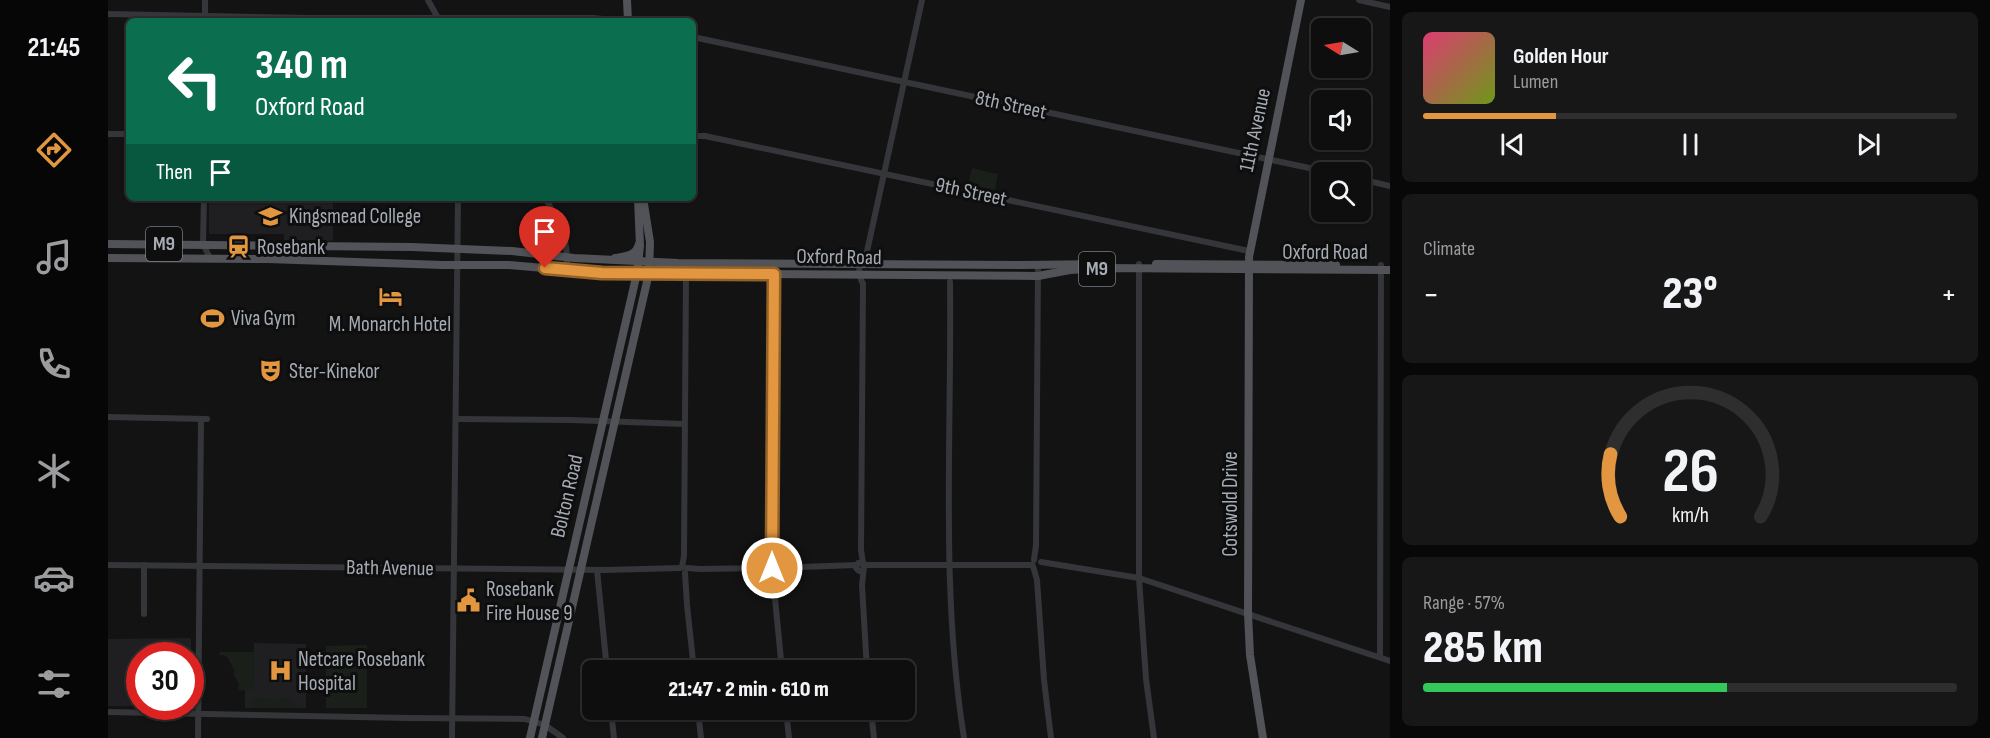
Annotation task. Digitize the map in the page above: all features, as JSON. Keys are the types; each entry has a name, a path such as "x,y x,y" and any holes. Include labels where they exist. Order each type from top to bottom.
{"main road":[{"path":"627,0 628,18"},
{"name":"11th Avenue","path":"1248,266 1249,251 1301,0"},
{"name":"Bolton Road","path":"530,738 637,273 640,229 638,201"},
{"name":"Bolton Road","path":"542,738 649,273 650,242 643,201"},
{"path":"602,260 627,256 635,252 640,229"},
{"name":"Oxford Road","path":"108,244 457,249 512,251 567,258 639,262 860,264 868,260 945,265 1386,268"},
{"name":"Oxford Road","path":"108,258 508,265 637,273 950,277 1038,276 1070,270 1139,266"},
{"name":"Cotswold Drive","path":"1248,266 1248,614 1252,671 1263,738"}],"street":[{"path":"108,14 205,18 205,0"},
{"path":"428,0 438,18"},
{"path":"863,284 869,276 868,260 922,0"},
{"path":"1359,0 1390,6"},
{"name":"8th Street","path":"696,38 1311,168"},
{"path":"108,134 126,134"},
{"name":"9th Street","path":"696,136 705,136 1249,251"},
{"path":"1371,182 1390,186"},
{"path":"204,201 203,244 210,258"},
{"path":"452,738 458,201"},
{"path":"547,201 565,235 567,270"},
{"path":"860,264 859,276 863,284 860,567 866,660"},
{"path":"945,265 950,277"},
{"path":"955,265 950,277 949,565 956,676 964,738"},
{"path":"1038,265 1036,563 1044,680 1051,738"},
{"path":"1139,266 1139,578 1146,679 1154,738"},
{"path":"1380,657 1386,268"},
{"path":"686,274 684,570 693,660"},
{"path":"774,274 772,568 781,660"},
{"path":"108,417 204,419 199,642"},
{"path":"456,419 684,424"},
{"name":"Bath Avenue","path":"108,565 684,570 1036,563 1139,578 1390,661"},
{"path":"144,565 144,614"},
{"path":"597,570 606,660"},
{"path":"108,712 126,712"},
{"path":"204,713 525,719 534,720 563,738"},
{"path":"198,738 199,720"},
{"path":"612,720 614,738"},
{"path":"699,720 701,738"},
{"path":"787,720 789,738"},
{"path":"872,720 874,738"}],"shaded area":[{"path":"972,168 998,174 995,190 968,184"},
{"name":"Kingsmead College","path":"209,201 333,201 333,241 284,240 284,234 209,234"},
{"path":"191,638 191,642 126,642 126,706 108,706 108,639"},
{"name":"Netcare Rosebank Hospital","path":"254,643 306,644 306,708 245,708 245,689 253,689"},
{"path":"367,645 367,708 326,708 326,646"},
{"path":"220,652 254,652 253,689 238,691 239,683 233,674 235,672 228,658 219,655"},
{"path":"254,698 287,699 298,707 249,708 250,701"}],"place":[{"name":"Kingsmead College","path":"271,216"},
{"name":"Rosebank","path":"239,247"},
{"name":"M. Monarch Hotel","path":"390,296"},
{"name":"Viva Gym","path":"213,318"},
{"name":"Ster-Kinekor","path":"271,371"},
{"name":"Rosebank Fire House 9","path":"468,601"},
{"name":"Netcare Rosebank Hospital","path":"280,671"}],"route":[{"path":"545,268 602,273 774,274 772,568"}]}
